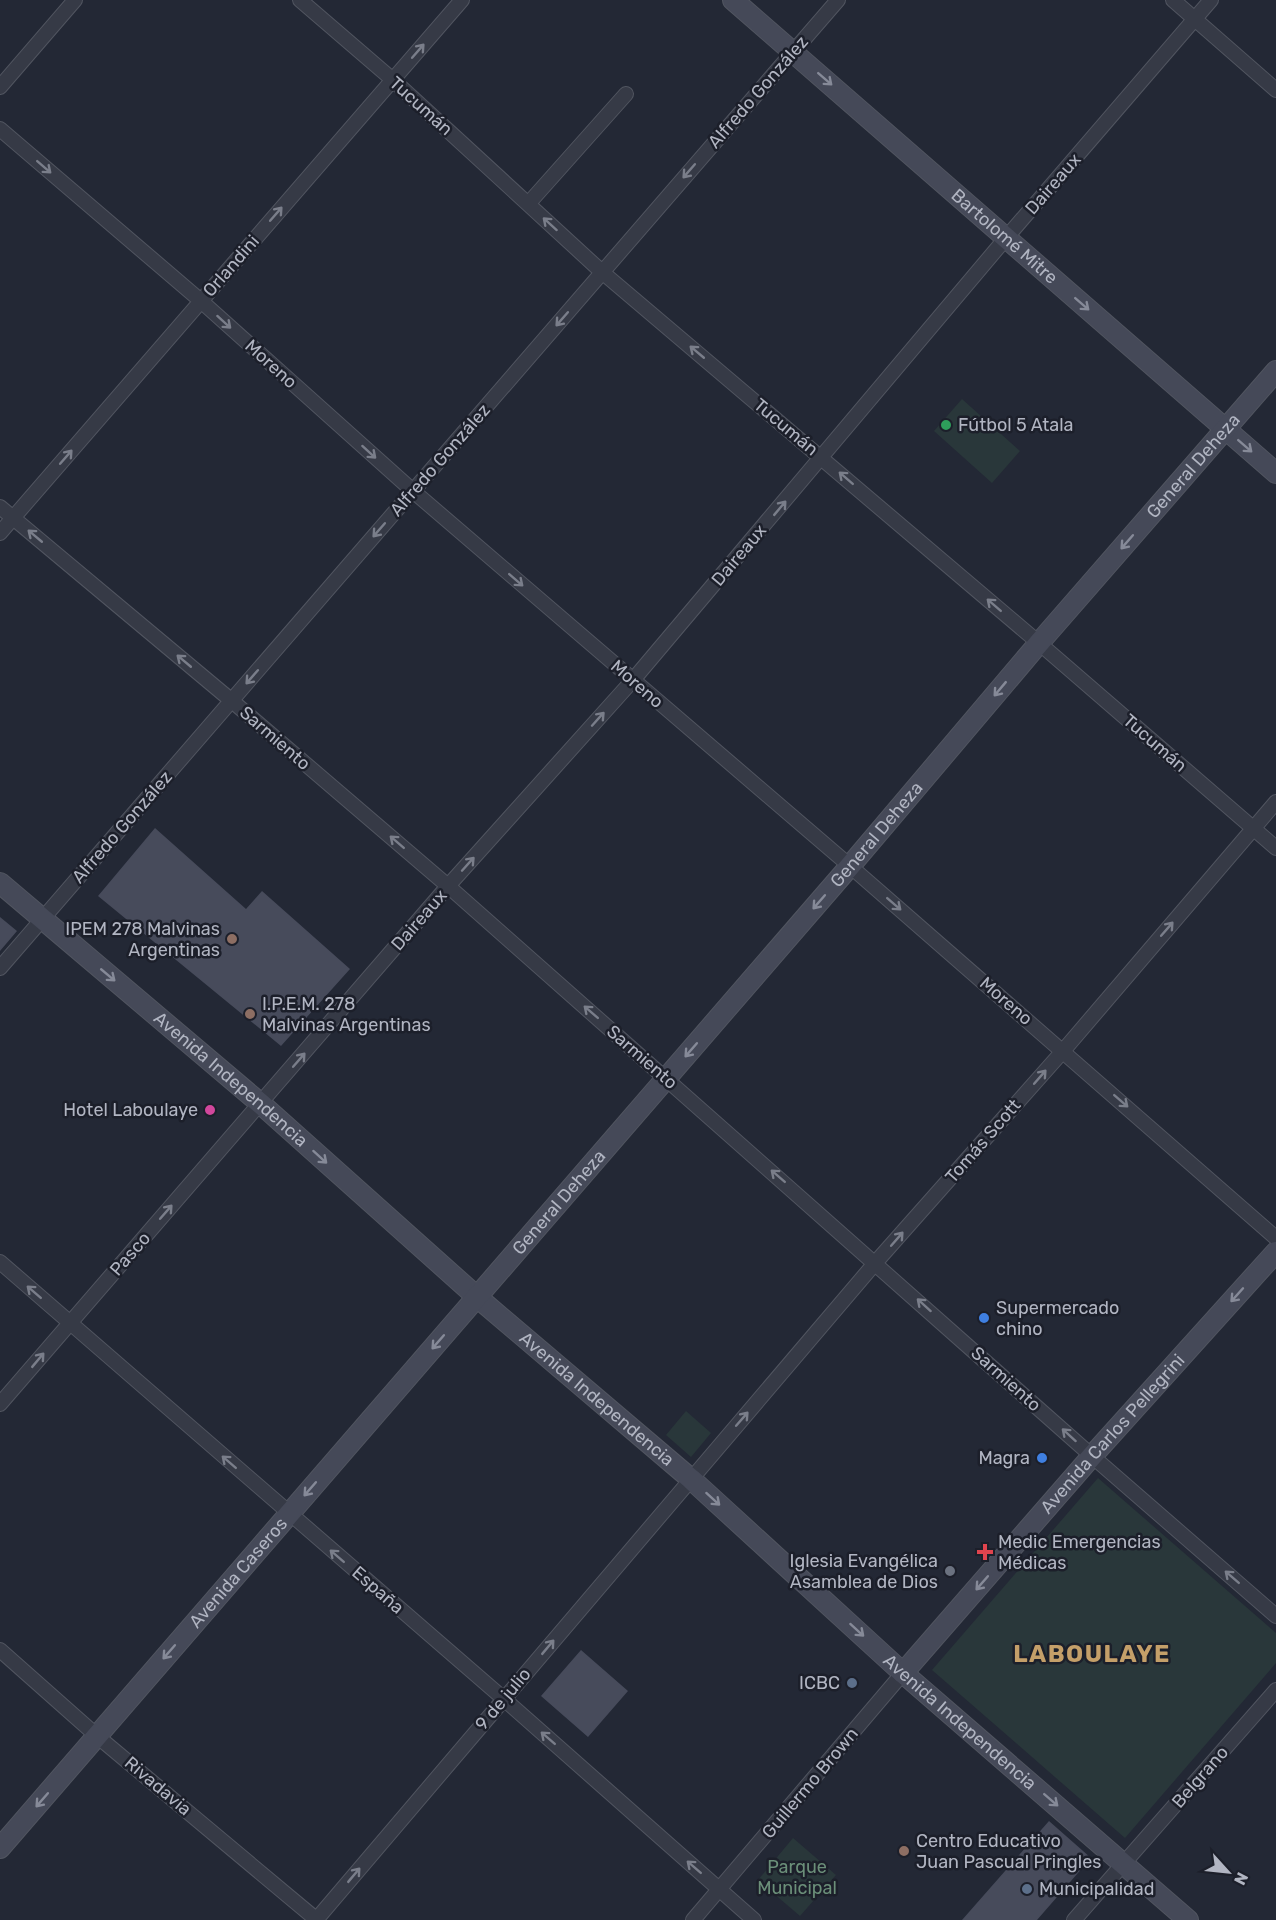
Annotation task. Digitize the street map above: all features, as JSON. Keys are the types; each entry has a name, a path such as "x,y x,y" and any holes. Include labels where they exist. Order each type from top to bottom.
{"main road":[{"name":"Bartolomé Mitre","path":"733,0 1276,473"},
{"name":"General Deheza","path":"477,1297 1276,371"},
{"name":"Avenida Independencia","path":"0,883 261,1104 477,1297 691,1479 903,1673 1188,1920"},
{"name":"Avenida Carlos Pellegrini","path":"903,1673 1092,1456 1276,1252"},
{"name":"Avenida Caseros","path":"0,1848 477,1297"}],"street":[{"path":"0,87 75,0"},
{"name":"Tucumán","path":"300,0 393,80 602,272 1039,643 1276,848"},
{"name":"Orlandini","path":"0,533 462,0"},
{"name":"Alfredo González","path":"0,968 838,0"},
{"path":"1173,0 1276,90"},
{"name":"Daireaux","path":"261,1104 448,886 633,680 1006,238 1211,0"},
{"path":"528,204 626,94"},
{"name":"Moreno","path":"0,129 201,301 413,491 850,866 1276,1238"},
{"name":"Sarmiento","path":"0,507 448,886 1276,1616"},
{"name":"Tomás Scott","path":"691,1479 1276,802"},
{"name":"Pasco","path":"0,1404 261,1104"},
{"name":"España","path":"0,1262 504,1699 754,1920"},
{"name":"9 de julio","path":"317,1920 691,1479"},
{"name":"Rivadavia","path":"0,1650 98,1736 317,1920"},
{"name":"Guillermo Brown","path":"693,1920 903,1673"},
{"name":"Belgrano","path":"1074,1920 1276,1690"}],"green space":[{"path":"962,399 1020,451 992,483 934,431"},
{"path":"686,1411 711,1433 691,1457 666,1435"},
{"path":"1098,1478 1276,1633 1276,1663 1125,1838 932,1670"},
{"name":"Parque Municipal","path":"793,1838 836,1875 800,1916 758,1880"}],"building":[{"name":"IPEM 278 Malvinas Argentinas","path":"155,828 246,909 262,891 350,969 281,1046 98,896"},
{"path":"0,917 17,931 0,951"},
{"path":"581,1650 628,1691 588,1737 541,1696"},
{"name":"Municipalidad","path":"1049,1821 1091,1858 1037,1920 962,1920"}],"place":[{"name":"Fútbol 5 Atala","path":"946,425"},
{"name":"IPEM 278 Malvinas Argentinas","path":"232,939"},
{"name":"I.P.E.M. 278 Malvinas Argentinas","path":"250,1014"},
{"name":"Hotel Laboulaye","path":"210,1110"},
{"name":"Supermercado chino","path":"984,1318"},
{"name":"Magra","path":"1042,1458"},
{"name":"Medic Emergencias Médicas","path":"985,1552"},
{"name":"Iglesia Evangélica Asamblea de Dios","path":"950,1571"},
{"name":"ICBC","path":"852,1683"},
{"name":"Centro Educativo Juan Pascual Pringles","path":"904,1851"},
{"name":"Municipalidad","path":"1027,1889"}],"district":[{"name":"LABOULAYE","path":"1092,1654"}]}
